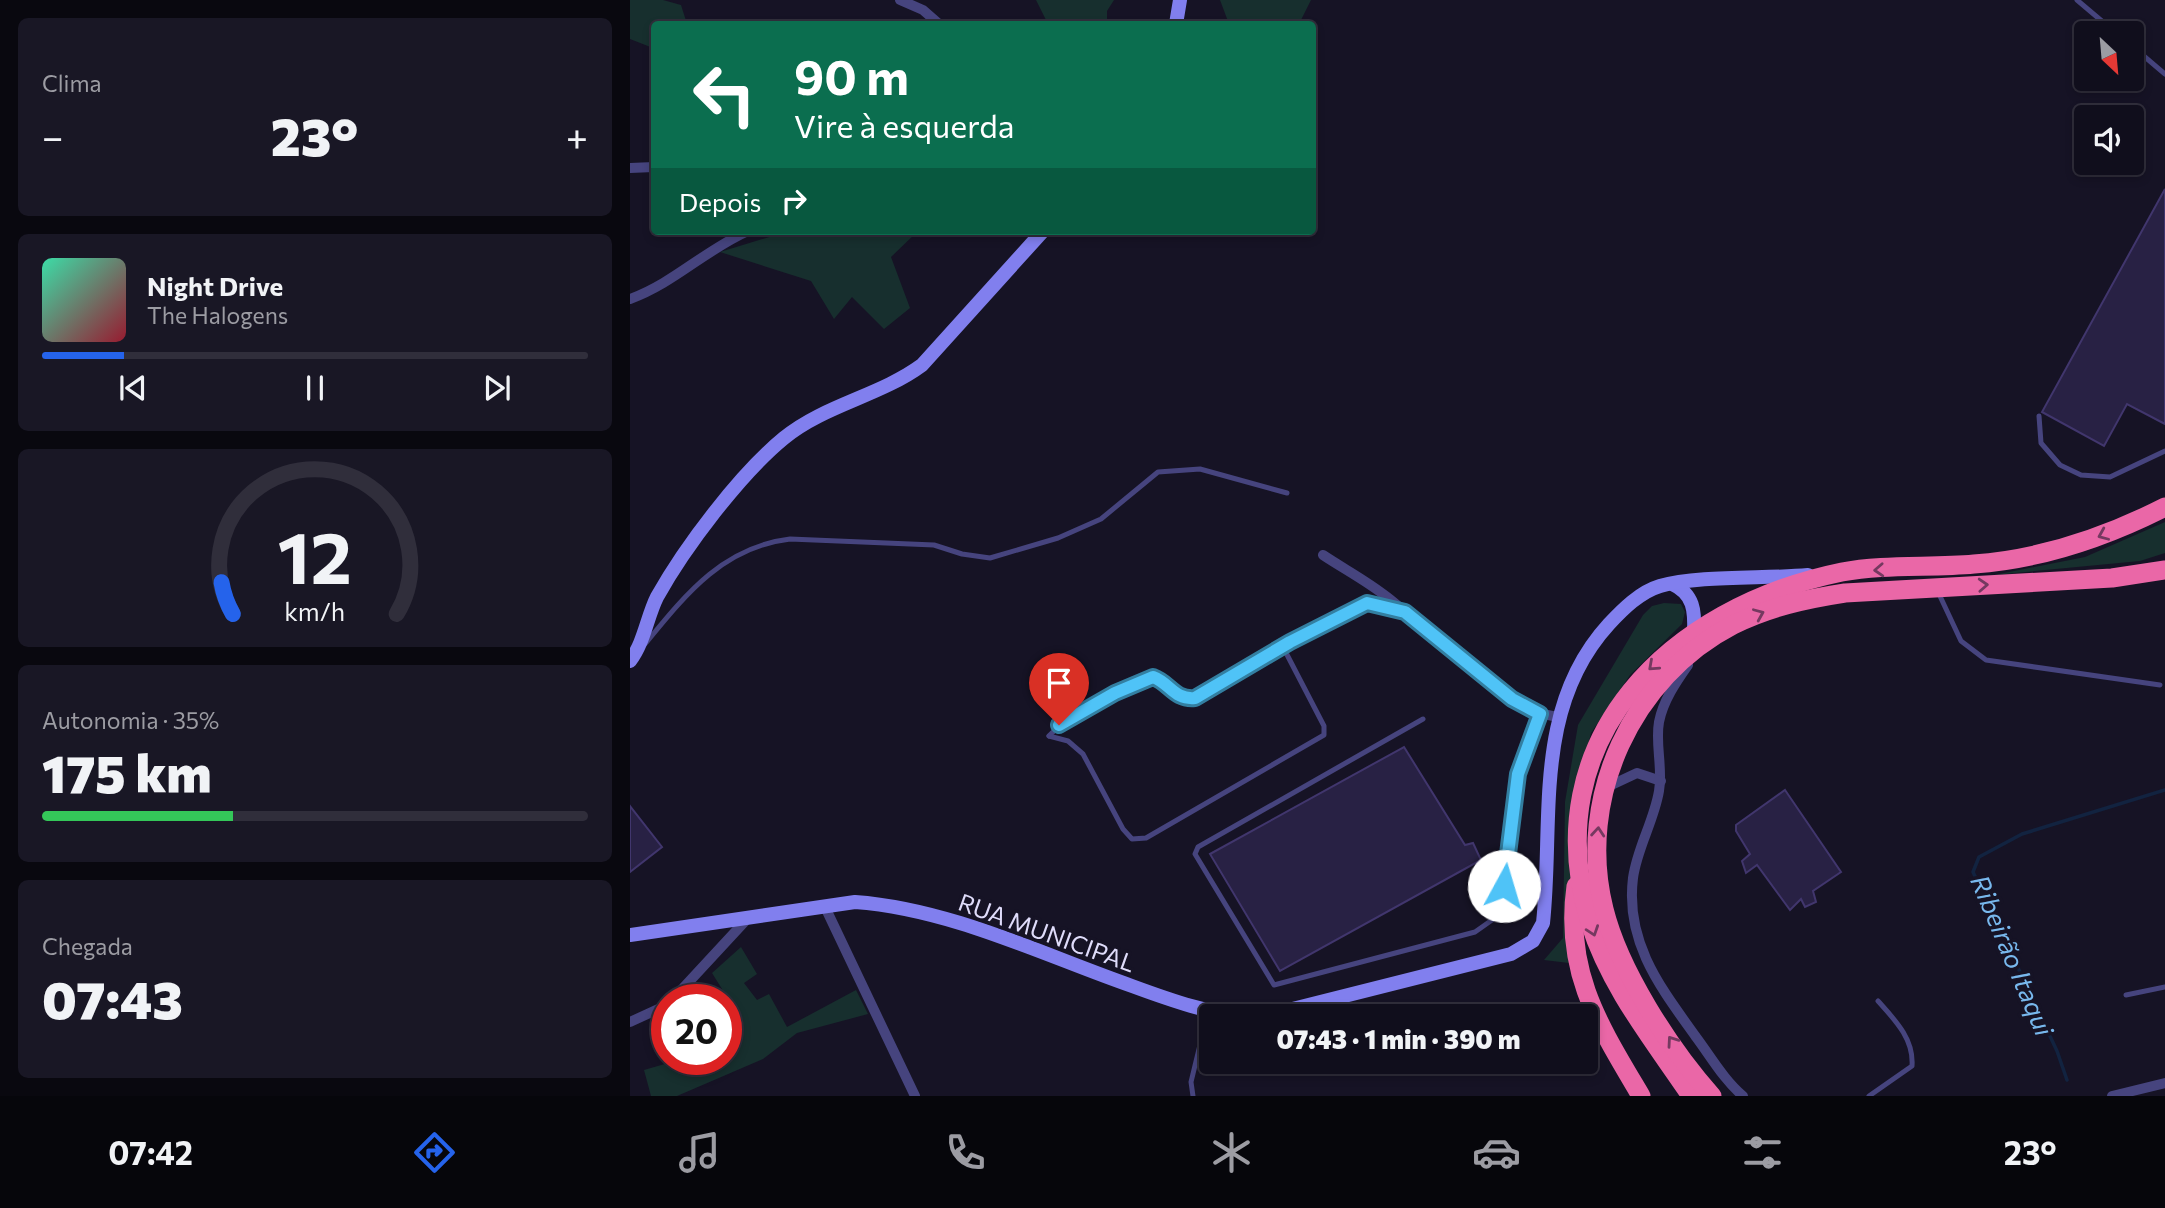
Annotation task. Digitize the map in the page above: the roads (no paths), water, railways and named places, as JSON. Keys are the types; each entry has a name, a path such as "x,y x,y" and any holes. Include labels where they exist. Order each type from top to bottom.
{"highway":[{"path":"1639,1093 1610,1048 1580,979 1573,925 1579,864 1579,818 1593,754 1626,694 1652,666 1769,592 1844,572 2018,560 2091,540 2165,507"},
{"path":"1712,1096 1637,991 1613,940 1598,877 1598,831 1604,788 1616,751 1633,718 1697,640 1803,599 1845,593 2112,578 2165,570"},
{"path":"1579,864 1589,920 1605,963 1623,995 1691,1096"}],"main road":[{"path":"1176,21 1180,0"},
{"path":"631,657 666,582 746,474 786,436 809,421 900,381 922,365 1039,235"},
{"path":"1313,1004 1494,959 1511,954 1533,941 1543,923 1548,773 1557,717 1598,636 1636,599 1657,586 1671,584 1844,572"},
{"path":"1671,584 1690,597 1695,611 1697,640"},
{"name":"RUA MUNICIPAL","path":"630,935 867,903 931,915 1156,995 1199,1007"}],"street":[{"path":"900,0 926,5 937,21"},
{"path":"630,168 651,167"},
{"path":"630,299 657,289 720,243 739,235"},
{"path":"1323,555 1386,596 1512,699 1540,714 1557,717"},
{"path":"1697,640 1659,723 1661,781 1656,807 1633,877 1632,902 1637,941 1659,985 1724,1076 1743,1096"},
{"path":"1604,788 1637,774 1661,781"},
{"path":"825,907 915,1096"},
{"path":"687,984 748,918"},
{"path":"630,1022 651,1012"},
{"path":"2112,1096 2165,1083"}],"lane":[{"path":"2077,0 2102,21"},
{"path":"2144,57 2165,75"},
{"path":"2039,416 2041,443 2060,465 2081,475 2110,477 2165,451"},
{"path":"631,657 683,597 711,570 735,555 769,541 790,538 925,544 990,558 1058,538 1101,519 1158,472 1200,469 1287,493"},
{"path":"1936,587 1961,641 1986,660 2160,685"},
{"path":"1283,647 1324,726 1324,735 1146,838 1132,839 1123,829 1083,754 1074,745 1049,736 1072,715 1137,682 1153,677 1163,680 1172,693 1185,699 1195,698 1283,647 1367,603 1405,612"},
{"path":"1423,719 1198,848 1195,854 1273,985 1475,932 1492,920 1503,903 1518,774 1540,714"},
{"path":"2126,995 2165,988"},
{"path":"1869,1096 1912,1066 1913,1054 1902,1027 1878,1001"},
{"path":"1193,1096 1191,1082 1199,1048"}],"waterway":[{"name":"Ribeirão Itaqui","path":"2067,1080 2057,1051 1973,872 1979,857 2022,834 2165,790"}]}
